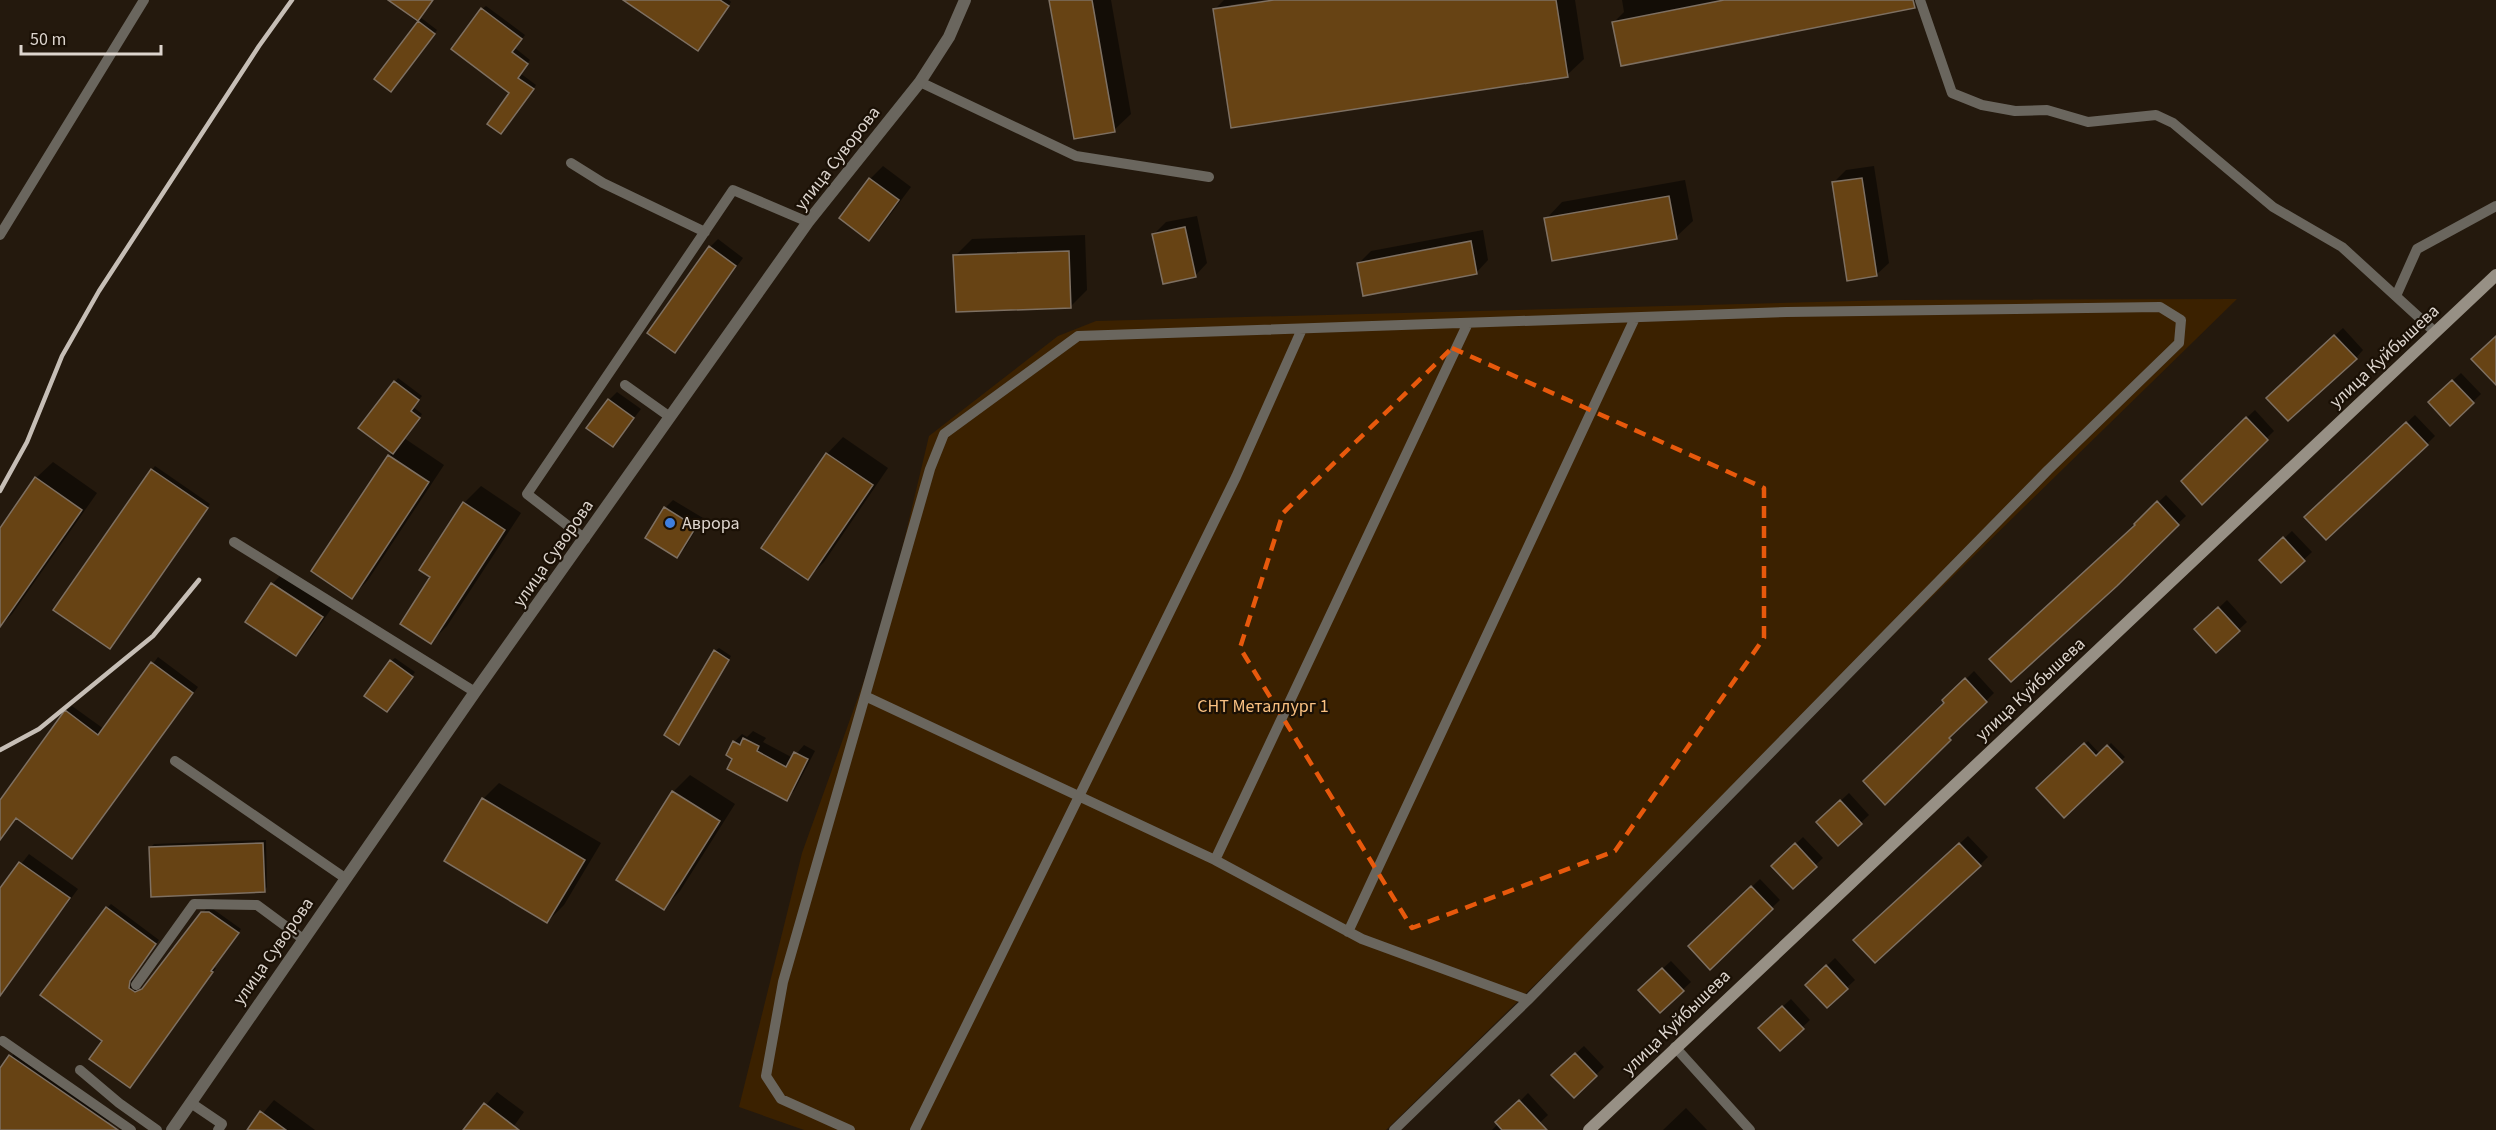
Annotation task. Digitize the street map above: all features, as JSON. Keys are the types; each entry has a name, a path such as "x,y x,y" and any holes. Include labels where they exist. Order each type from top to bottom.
{"main road":[{"name":"улица Куйбышева","path":"1589,1130 2496,275"}],"street":[{"name":"улица Суворова","path":"172,1130 475,692 808,222 920,82 949,37 965,0"}],"lane":[{"path":"0,235 144,0"},
{"path":"1920,0 1952,93 1982,105 2015,111 2047,110 2088,122 2156,116 2173,123 2273,207 2342,247 2435,332"},
{"path":"920,82 1076,156 1209,177"},
{"path":"571,163 603,183 705,232"},
{"path":"585,539 527,494 733,190 808,222"},
{"path":"2396,296 2417,249 2496,206"},
{"path":"850,1130 781,1099 766,1076 783,982 930,469 944,434 1078,336 1787,312 2160,307 2181,320 2179,343 2048,470 1528,999 1394,1130"},
{"path":"1348,932 1635,318"},
{"path":"1215,860 1468,323"},
{"path":"915,1130 1236,477 1302,329"},
{"path":"625,385 670,417"},
{"path":"234,542 475,692"},
{"path":"865,696 1215,860 1362,939 1528,999"},
{"path":"175,761 345,878"},
{"path":"136,986 194,904 256,905 303,939"},
{"path":"3,1041 131,1130"},
{"path":"1675,1047 1750,1130"},
{"path":"80,1070 119,1103 157,1130"},
{"path":"191,1103 222,1124 218,1130"}],"highlighted area":[{"path":"1452,348 1764,488 1764,638 1615,851 1412,928 1240,648 1283,513"}],"green space":[{"name":"СНТ Металлург 1","path":"2237,299 1386,1130 804,1130 739,1107 802,853 884,625 929,436 1058,336 1096,321 1893,300"}],"building":[{"path":"388,0 433,0 418,21"},
{"path":"623,0 720,0 729,6 698,51"},
{"path":"1049,0 1092,0 1115,132 1074,139"},
{"path":"1274,0 1556,0 1568,77 1231,128 1213,9"},
{"path":"1724,0 1913,0 1915,8 1621,66 1612,22"},
{"path":"481,8 522,39 512,52 528,64 518,78 534,89 501,134 487,124 509,93 451,49"},
{"path":"418,21 435,34 391,92 374,79"},
{"path":"869,178 899,200 869,241 839,218"},
{"path":"1862,178 1877,276 1847,281 1832,182"},
{"path":"1669,196 1677,239 1552,261 1544,218"},
{"path":"1185,227 1196,277 1163,284 1152,234"},
{"path":"1471,241 1477,274 1363,296 1357,263"},
{"path":"709,246 736,266 675,353 647,333"},
{"path":"1069,251 1071,308 956,312 953,255"},
{"path":"2334,335 2357,359 2288,421 2266,398"},
{"path":"2496,336 2496,385 2471,359"},
{"path":"2452,380 2474,403 2450,426 2428,402"},
{"path":"394,381 419,400 411,411 420,418 393,454 358,428"},
{"path":"608,399 634,418 613,447 586,428"},
{"path":"2246,417 2268,440 2202,505 2181,481"},
{"path":"2406,422 2428,445 2326,540 2304,517"},
{"path":"826,453 873,485 808,580 761,548"},
{"path":"388,455 429,482 352,599 311,571"},
{"path":"151,469 208,508 110,649 53,610"},
{"path":"35,477 82,510 0,627 0,528"},
{"path":"2157,501 2179,525 2117,586 2011,682 1989,659 2135,525"},
{"path":"463,502 505,530 431,644 400,624 430,577 419,570"},
{"path":"664,507 696,527 677,558 645,538"},
{"path":"2283,537 2305,561 2281,583 2259,560"},
{"path":"271,583 323,617 296,656 245,622"},
{"path":"2218,607 2240,631 2216,653 2194,629"},
{"path":"714,650 729,660 679,745 664,735"},
{"path":"390,660 413,677 387,712 364,696"},
{"path":"151,662 193,693 72,859 16,818 0,840 0,800 65,710 98,735"},
{"path":"1965,678 1987,702 1885,805 1863,781 1944,703 1942,700"},
{"path":"743,738 759,746 757,751 786,767 794,752 808,759 787,801 727,769 732,759 726,755 733,741 740,745"},
{"path":"2084,743 2096,756 2107,745 2123,762 2064,818 2036,788"},
{"path":"672,791 720,821 664,910 616,880"},
{"path":"482,798 585,860 547,923 444,861"},
{"path":"1840,800 1862,824 1838,846 1816,822"},
{"path":"263,843 265,892 151,897 149,847"},
{"path":"1795,843 1817,867 1793,889 1771,866"},
{"path":"1959,843 1981,866 1875,963 1853,940"},
{"path":"19,862 70,898 0,996 0,888"},
{"path":"1751,886 1773,909 1710,970 1688,946"},
{"path":"106,907 156,944 130,981 129,988 135,992 142,989 201,912 209,912 239,933 130,1088 89,1059 102,1041 40,995"},
{"path":"1826,965 1848,989 1827,1008 1805,985"},
{"path":"1662,968 1684,991 1660,1013 1638,990"},
{"path":"1782,1006 1804,1029 1780,1051 1758,1028"},
{"path":"1575,1053 1597,1076 1574,1098 1551,1075"},
{"path":"9,1055 118,1130 0,1130 0,1068"},
{"path":"1519,1100 1547,1130 1502,1130 1495,1122"},
{"path":"484,1103 519,1130 463,1130"},
{"path":"260,1111 286,1130 247,1130"}],"railway":[{"path":"0,491 27,442 62,356 99,291 259,46 292,0"},
{"path":"0,750 39,729 153,636 199,580"}],"place":[{"name":"Аврора","path":"670,523"}]}
